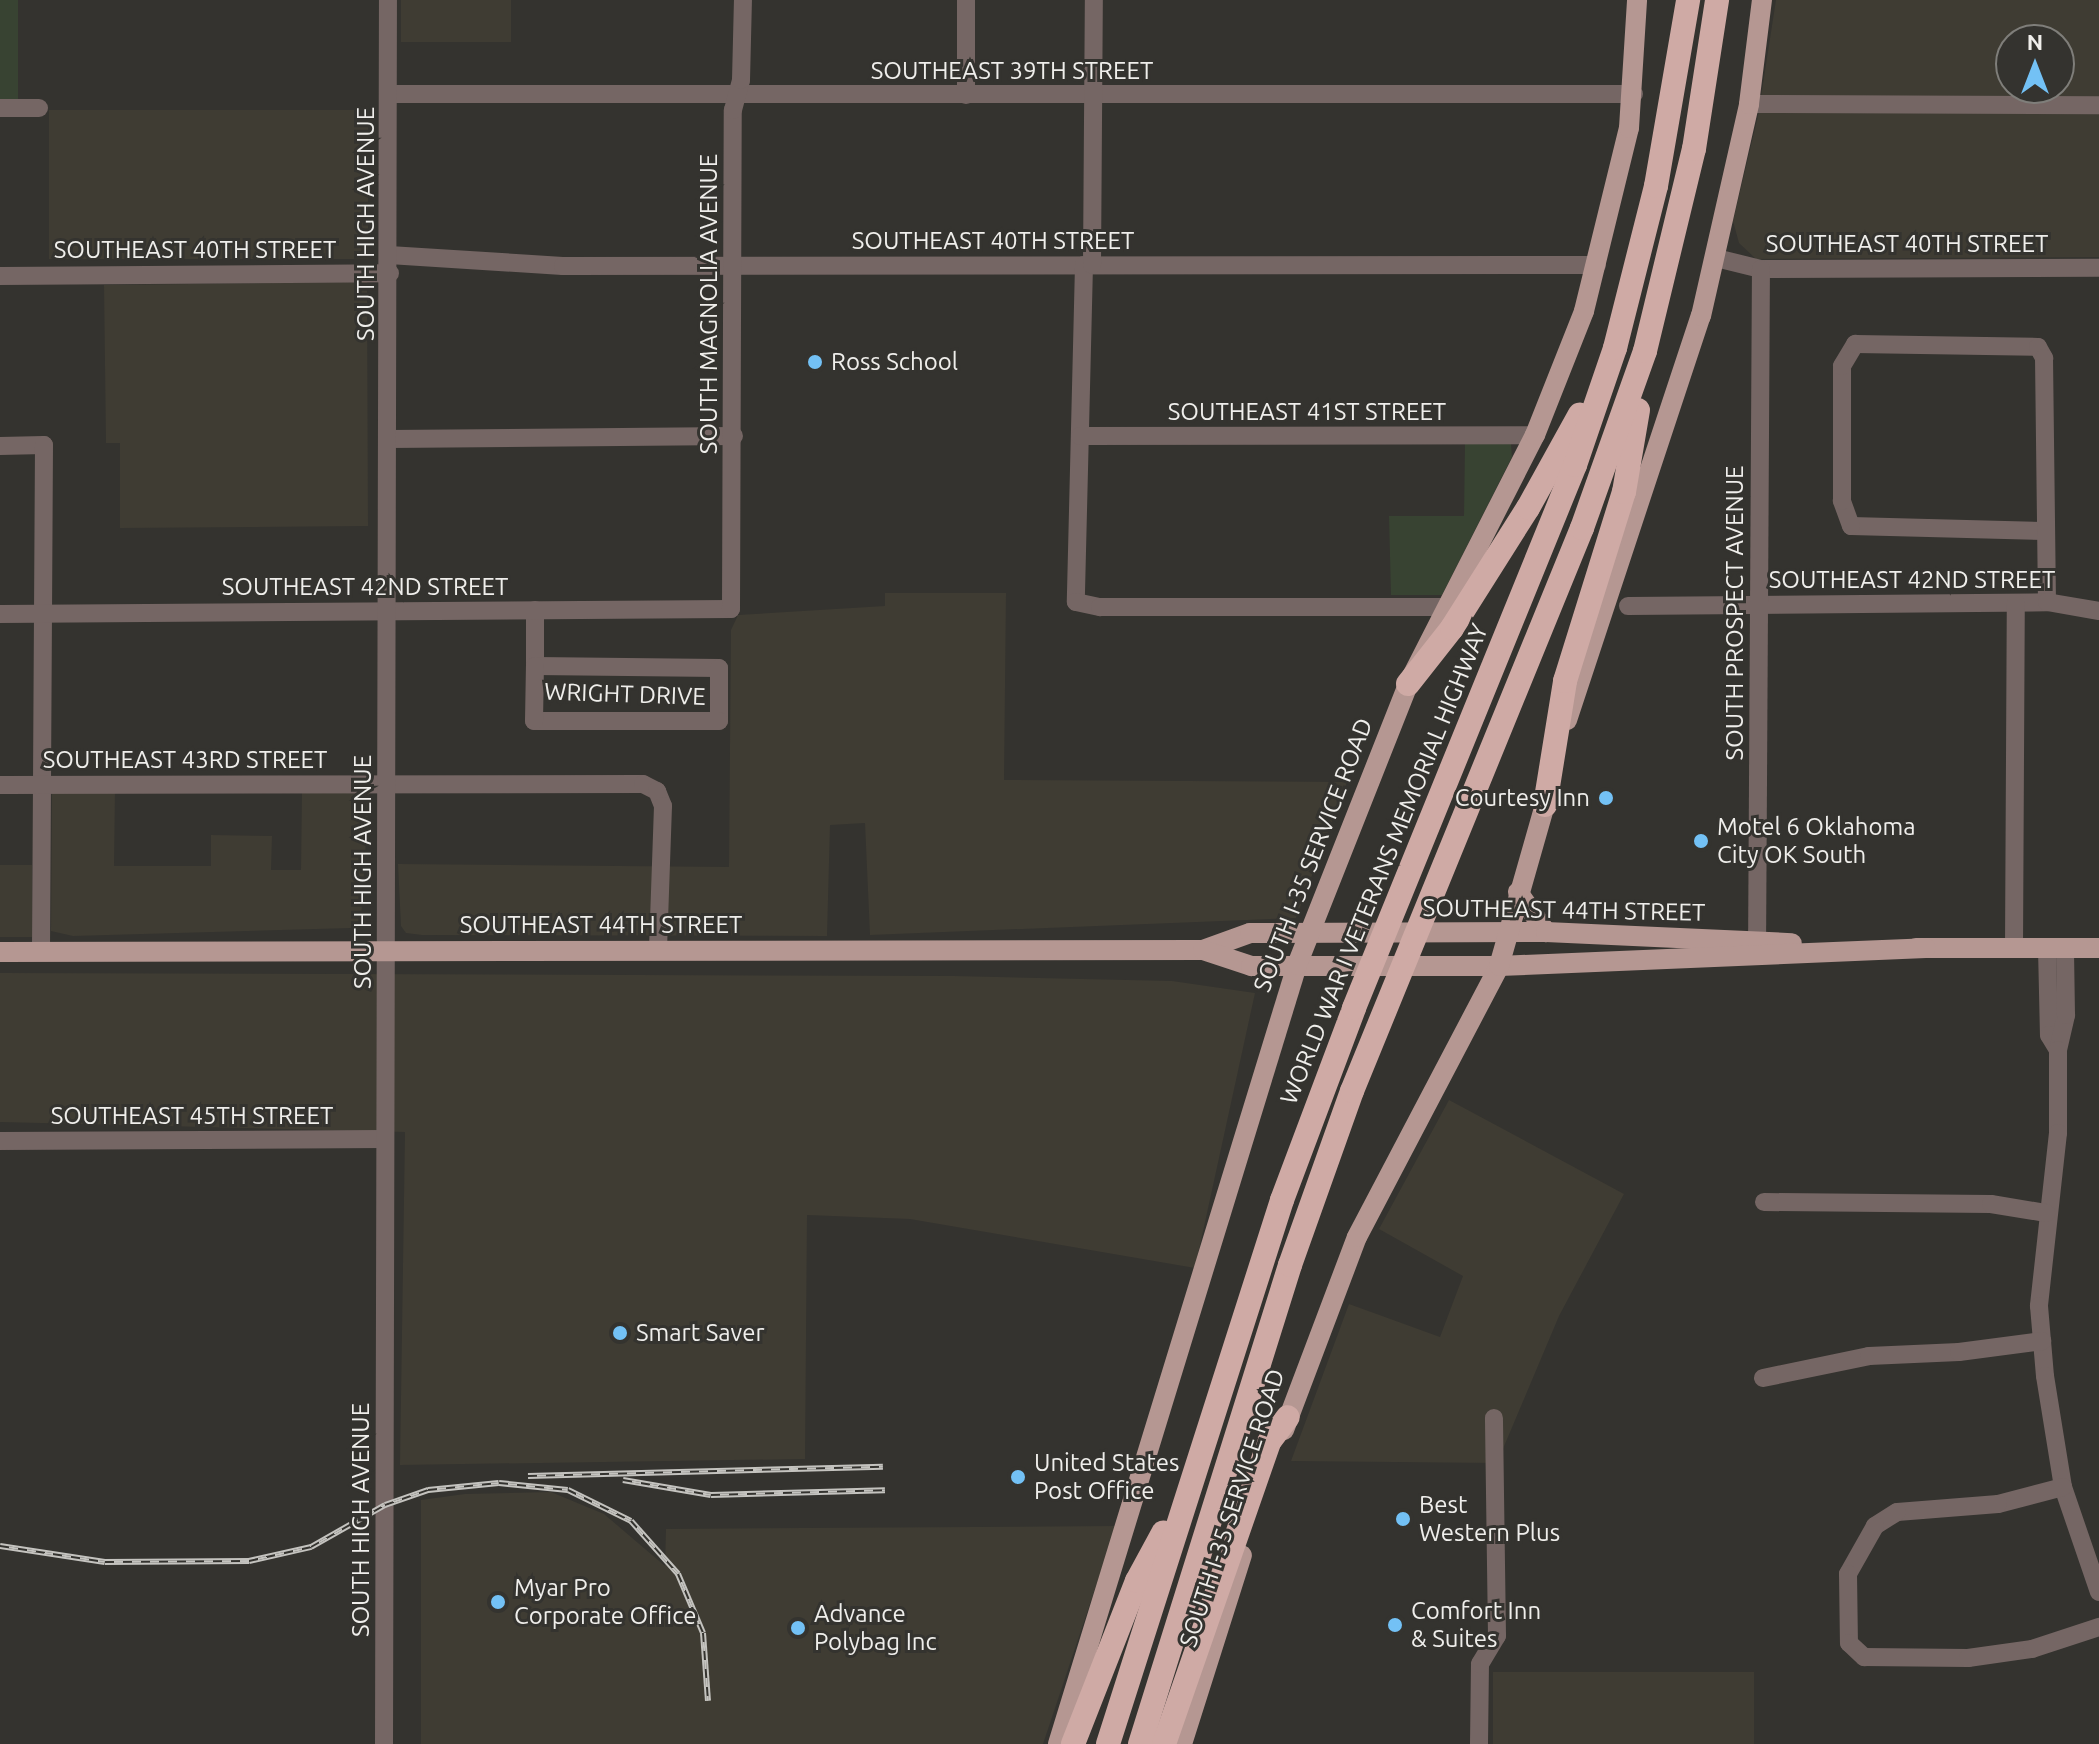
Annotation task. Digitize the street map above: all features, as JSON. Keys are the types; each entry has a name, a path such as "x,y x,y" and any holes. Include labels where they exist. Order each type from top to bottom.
{"highway":[{"path":"1676,0 1681,46"},
{"name":"WORLD WAR I VETERANS MEMORIAL HIGHWAY","path":"1108,1744 1282,1200 1354,1008 1575,465 1615,348 1656,186 1688,0"},
{"path":"1545,805 1565,681 1624,492 1654,321 1694,149 1717,0"},
{"path":"1714,30 1724,0"},
{"path":"1140,1744 1290,1265 1385,1008 1587,515 1654,321"},
{"path":"1408,684 1452,628 1528,508 1615,348"},
{"path":"1164,1744 1269,1442 1288,1417"},
{"path":"1073,1744 1137,1581 1189,1485"}],"main road":[{"name":"SOUTH I-35 SERVICE ROAD","path":"1058,1744 1297,965 1408,684 1535,435 1564,366 1597,265 1634,94 1637,0"},
{"path":"1716,258 1749,104 1762,0"},
{"name":"SOUTH I-35 SERVICE ROAD","path":"1182,1744 1288,1417 1357,1237 1499,966 1506,931 1545,805 1565,725 1681,386 1716,258"},
{"path":"1518,892 1546,932"},
{"name":"SOUTHEAST 44TH STREET","path":"1203,950 1250,933 1506,931 1757,949"},
{"name":"SOUTHEAST 44TH STREET","path":"0,952 1203,950 1251,966 1499,966 1757,949 2099,948"},
{"path":"1251,966 1275,980 1284,1004"}],"street":[{"name":"SOUTH HIGH AVENUE","path":"384,1744 384,1139 390,264 388,0"},
{"name":"SOUTH MAGNOLIA AVENUE","path":"731,609 734,436 732,265 743,0"},
{"path":"966,0 966,95"},
{"path":"1094,0 1076,602 1100,607 1448,607"},
{"name":"SOUTHEAST 39TH STREET","path":"389,94 1634,94"},
{"path":"1749,104 2099,105"},
{"path":"0,108 39,108"},
{"name":"SOUTHEAST 40TH STREET","path":"1716,258 1761,269 2099,268"},
{"name":"SOUTHEAST 40TH STREET","path":"0,276 390,264 1597,265"},
{"name":"SOUTH PROSPECT AVENUE","path":"1757,949 1762,605 1761,269"},
{"path":"2044,531 1851,526 1842,501 1842,366 1855,344 2038,347 2045,366 2047,602"},
{"name":"SOUTHEAST 41ST STREET","path":"1080,436 1535,435"},
{"path":"389,439 734,436"},
{"path":"0,446 44,445 41,952"},
{"name":"SOUTHEAST 42ND STREET","path":"1628,606 2047,602 2099,611"},
{"path":"2014,948 2016,603"},
{"name":"SOUTHEAST 42ND STREET","path":"0,614 731,609"},
{"name":"WRIGHT DRIVE","path":"535,610 534,721 719,721 719,668 535,666"},
{"name":"SOUTHEAST 43RD STREET","path":"0,785 643,784 657,791 665,825 658,951"},
{"path":"2056,948 2049,1035 2058,1050 2058,1133 2046,1213 2042,1341 2063,1487 2099,1592"},
{"name":"SOUTHEAST 45TH STREET","path":"0,1141 384,1139"},
{"path":"1764,1202 1991,1204 2046,1213"},
{"path":"1763,1378 1869,1356 1959,1352 2042,1341"},
{"path":"1479,1744 1480,1664 1497,1636 1494,1418"},
{"path":"2063,1487 1998,1504 1897,1512 1865,1539 1848,1574 1845,1623 1849,1643 1864,1657 1998,1655 2099,1627"}],"shaded area":[{"path":"401,0 511,0 511,42 401,42"},
{"path":"1776,0 2099,0 2099,257 1756,259 1739,243 1733,221 1758,116"},
{"path":"49,110 368,110 368,259 49,259"},
{"path":"367,282 368,526 120,528 120,443 106,443 104,285"},
{"path":"885,593 1006,593 1004,780 1347,782 1296,918 870,935 865,823 830,825 827,936 422,935 406,933 401,926 398,864 729,867 731,630 738,615 885,606"},
{"path":"362,789 369,794 361,920 351,928 73,936 51,931 52,792 115,791 114,866 211,866 211,835 272,836 271,870 301,870 302,790"},
{"path":"0,865 32,865 32,937 0,937"},
{"path":"0,973 954,976 1172,981 1255,993 1195,1268 910,1219 807,1215 805,1459 400,1465 405,1132 0,1122"},
{"path":"1449,1100 1624,1194 1559,1316 1497,1463 1291,1461 1349,1304 1440,1337 1463,1276 1379,1229"},
{"path":"551,1492 604,1514 665,1566 666,1529 1116,1526 1043,1744 421,1744 421,1500 465,1494"},
{"path":"1493,1672 1754,1672 1754,1744 1493,1744"}],"green space":[{"path":"0,0 18,0 18,100 0,100"},
{"path":"1465,444 1511,444 1512,457 1442,595 1391,595 1389,516 1464,516"}],"railway":[{"path":"528,1476 883,1467"},
{"path":"623,1480 711,1495 885,1490"},
{"path":"0,1546 105,1562 249,1561 311,1547 385,1505 428,1490 499,1483 568,1490 631,1521 678,1574 703,1633 708,1701"}],"place":[{"name":"Ross School","path":"815,362"},
{"name":"Courtesy Inn","path":"1606,798"},
{"name":"Motel 6 Oklahoma City OK South","path":"1701,841"},
{"name":"Smart Saver","path":"620,1333"},
{"name":"United States Post Office","path":"1018,1477"},
{"name":"Best Western Plus","path":"1403,1519"},
{"name":"Myar Pro Corporate Office","path":"498,1602"},
{"name":"Comfort Inn & Suites","path":"1395,1625"},
{"name":"Advance Polybag Inc","path":"798,1628"}]}
